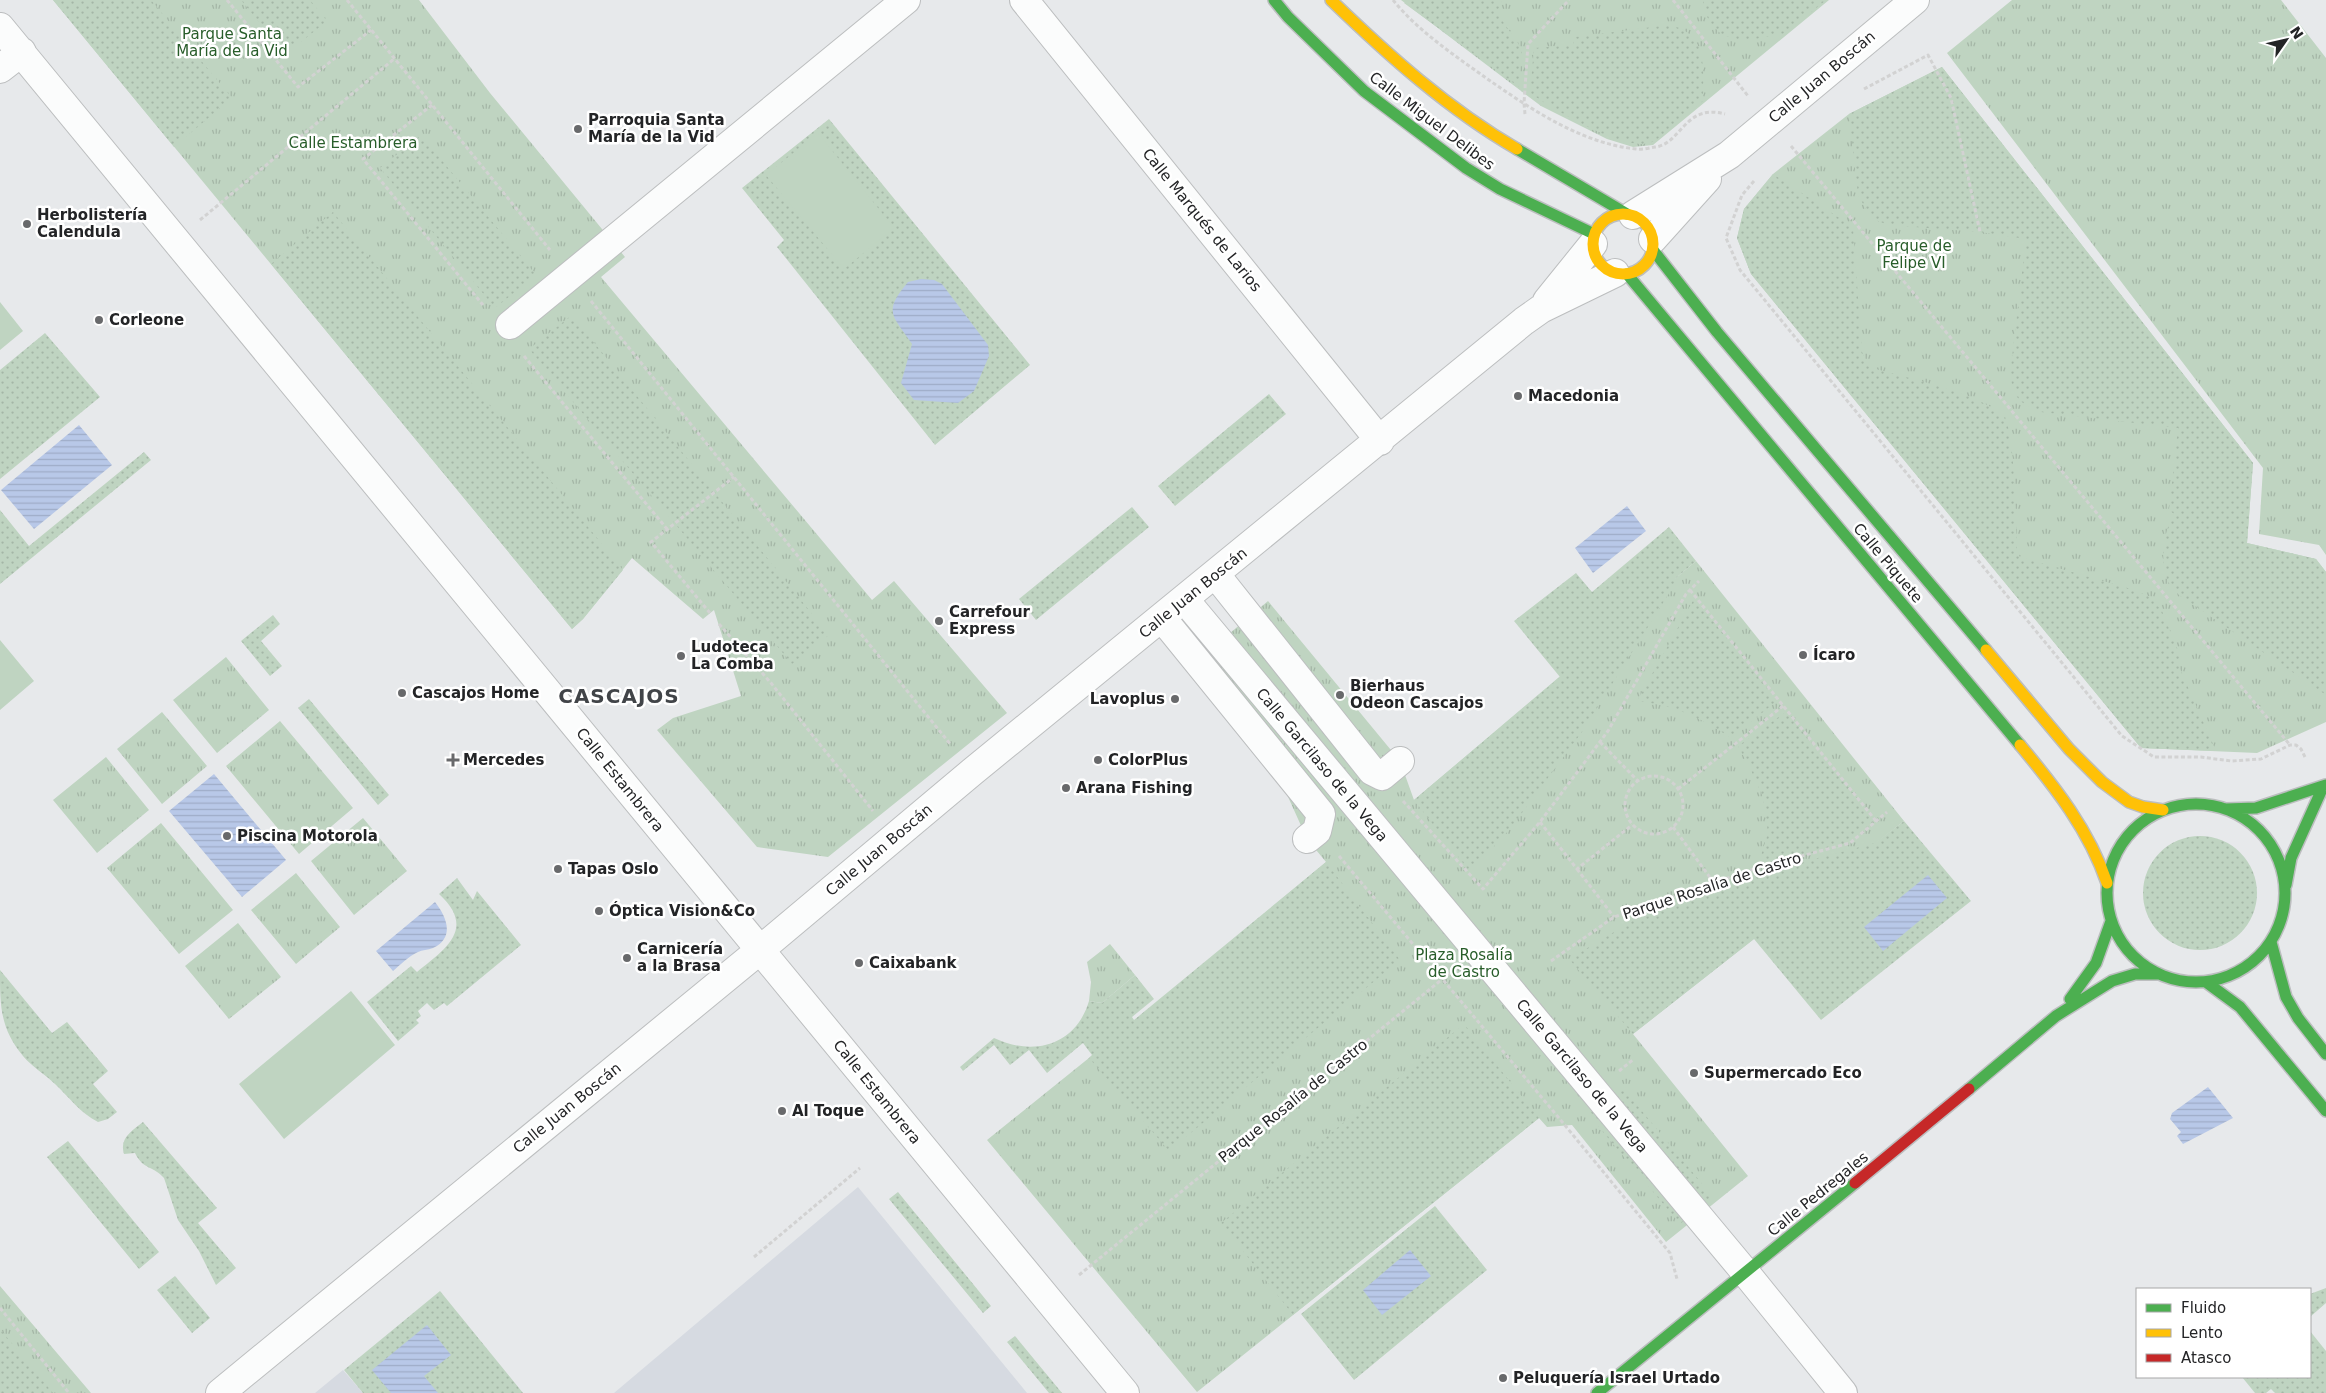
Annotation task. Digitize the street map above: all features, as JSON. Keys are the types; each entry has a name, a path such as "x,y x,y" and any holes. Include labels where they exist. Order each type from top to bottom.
{"main road":[{"name":"Calle Miguel Delibes","path":"1274,0 1288,17 1364,91 1466,168 1500,189 1594,239"},
{"name":"Calle Miguel Delibes","path":"1330,0 1387,54 1488,132 1630,214"},
{"path":"1616,214 1630,214 1647,224 1653,245 1644,266 1621,273 1599,262 1594,239 1607,218 1616,214"},
{"name":"Calle Piquete","path":"1653,245 1717,332 2069,749 2101,781 2120,796 2139,806 2164,810"},
{"name":"Calle Piquete","path":"1621,273 2042,772 2086,833 2100,859 2107,883"},
{"path":"2226,809 2256,808 2324,786"},
{"path":"2286,885 2281,865 2263,834 2243,818 2226,809 2211,805 2187,804 2164,810 2146,819 2132,831 2120,847 2112,864 2107,883 2108,909 2111,921 2122,943 2138,961 2159,974 2174,980 2206,982 2226,978 2244,969 2259,957 2271,942 2280,924 2285,904 2291,858 2324,786"},
{"name":"Calle Pedregales","path":"2056,1016 2096,967 2106,944 2111,921"},
{"path":"2271,942 2286,997 2298,1018 2326,1054"},
{"name":"Calle Pedregales","path":"1597,1393 2056,1016 2112,981 2135,974 2159,974"},
{"path":"2206,982 2240,1007 2326,1111"}],"street":[{"path":"507,328 906,0"},
{"name":"Calle Marqués de Larios","path":"1024,0 1380,441"},
{"name":"Calle Juan Boscán","path":"1630,214 1738,147 1915,0"},
{"name":"Calle Estambrera","path":"0,26 1125,1393"},
{"path":"0,69 22,52"},
{"name":"Calle Juan Boscán","path":"1653,245 1738,147"},
{"name":"Calle Juan Boscán","path":"220,1393 760,950 972,772 1216,575 1540,308 1594,239"},
{"name":"Calle Juan Boscán","path":"1540,308 1621,273"},
{"path":"1216,575 1372,772 1391,769"},
{"name":"Calle Garcilaso de la Vega","path":"1185,600 1745,1272 1843,1393"},
{"name":"Calle Garcilaso de la Vega","path":"1162,618 1321,814 1312,835"}],"path":[{"path":"227,0 298,87 371,30"},
{"path":"347,0 972,772"},
{"path":"1393,0 1454,55 1524,104 1558,123 1597,140 1637,150 1661,146 1698,114 1714,111 1726,114 1738,147 1762,171 1742,195 1726,238 1740,270 2122,736 2154,757 2201,757 2231,761 2260,759 2290,745 2296,745 2301,749 2324,786"},
{"path":"1526,117 1524,104 1528,44 1568,0"},
{"path":"1672,0 1770,121 2290,745"},
{"path":"1857,93 1928,55 1951,98 1980,232"},
{"path":"175,240 394,59"},
{"path":"432,105 363,159 507,328 667,529"},
{"path":"1790,145 1797,140"},
{"path":"710,612 651,542 734,477"},
{"path":"1391,769 1484,889 1540,822 1600,742 1690,590 1699,581"},
{"path":"1690,590 1876,821"},
{"path":"719,624 771,683 894,837"},
{"path":"1678,789 1783,706"},
{"path":"1600,742 1638,781"},
{"path":"1652,776 1662,778 1671,782 1678,789 1683,808 1681,816 1673,827 1660,833 1650,834 1632,825 1625,810 1625,800 1628,791 1638,781 1652,776"},
{"name":"Parque Rosalía de Castro","path":"1551,961 1614,918 1757,868 1850,843 1887,812"},
{"path":"1540,822 1614,918"},
{"path":"1577,869 1632,825"},
{"path":"1673,827 1714,883"},
{"path":"1312,835 1442,980 1670,1253 1677,1279"},
{"name":"Parque Rosalía de Castro","path":"1079,1275 1442,980 1476,949"},
{"path":"754,1257 860,1168"},
{"path":"0,1308 69,1393"}],"shaded area":[{"path":"858,1187 1027,1393 614,1393"},
{"path":"343,1370 363,1393 315,1393"}],"green space":[{"name":"Calle Estambrera","path":"53,0 419,0 490,93 625,257 601,277 872,600 894,581 1007,713 828,857 757,847 657,730 673,718 741,696 714,610 703,619 632,558 583,619 572,629"},
{"path":"53,0 151,0 232,98 174,147"},
{"path":"241,0 310,0 327,21 285,55"},
{"path":"1401,0 1829,0 1653,145 1633,147 1607,139 1541,106"},
{"path":"1408,0 1502,0 1497,13 1522,49 1519,87 1404,3"},
{"path":"1703,0 1826,0 1786,33 1745,41 1722,35 1711,24 1704,11"},
{"path":"2012,0 2281,0 2326,58 2326,555 2319,545 2259,534 2263,468 1947,53"},
{"path":"1668,25 1681,29 1691,35 1697,44 1703,65 1703,101 1652,142 1640,144 1625,142 1608,136 1554,109 1530,93 1534,48 1573,45 1575,37"},
{"name":"Parque de Felipe VI","path":"1942,67 2253,463 2247,543 2316,559 2326,572 2326,722 2257,753 2141,748 1751,274 1737,238 1744,209 1773,174 1849,114"},
{"path":"1942,67 2253,463 2247,543 2316,559 2326,572 2326,695 2179,595 2170,585 2163,558 2167,530 2174,514 2169,510 2178,428 2041,412 2018,399 2013,389 2010,374 2026,239 1980,232 1888,225 1871,218 1858,195 1849,114"},
{"path":"829,119 1030,365 935,445 777,247 784,240 742,188"},
{"path":"818,133 894,228 844,269 766,175"},
{"path":"421,135 536,275 495,308 380,168"},
{"path":"1773,174 1853,227 1862,352 1869,367 1963,394 1996,410 2005,419 2011,443 2017,551 2020,557 2131,589 2151,597 2162,611 2181,658 2177,662 2216,751 2141,748 1751,274 1737,238 1744,209"},
{"path":"333,212 623,570 583,619 572,629 271,264"},
{"path":"0,302 23,331 0,350"},
{"path":"572,315 829,635 792,664 529,349"},
{"path":"45,333 100,397 0,479 0,370"},
{"path":"1269,394 1286,414 1175,506 1158,486"},
{"path":"144,452 151,460 0,584 0,510 29,546"},
{"path":"1132,507 1149,527 1036,620 1019,599"},
{"path":"1669,527 1696,561 1676,578 1673,587 1582,732 1510,829 1470,872 1414,800 1560,677 1514,621 1576,573 1592,592"},
{"name":"Plaza Rosalía de Castro","path":"1696,561 1904,821 1633,1034 1748,1176 1666,1242 1572,1125 1547,1127 1539,1118 1197,1392 987,1140 1156,1004 1326,862 1307,839 1276,770 1191,666 1268,601 1400,761 1414,800"},
{"path":"1695,597 1778,700 1731,738 1686,713 1664,706 1637,701"},
{"path":"273,615 280,624 261,641 282,666 270,676 241,641"},
{"path":"0,640 34,681 0,710"},
{"path":"226,657 269,710 217,753 173,700"},
{"path":"309,699 389,795 378,805 298,708"},
{"path":"1787,711 1876,821 1850,843 1757,868 1768,833 1763,797 1738,746"},
{"path":"162,712 207,766 162,804 117,749"},
{"path":"280,721 353,808 299,854 226,766"},
{"path":"106,757 149,810 97,853 53,800"},
{"path":"363,818 407,871 354,915 311,861"},
{"path":"1904,821 1971,901 1821,1020 1754,939 1633,1034 1569,959 1644,914 1776,869 1875,843"},
{"path":"161,823 233,910 179,954 107,868"},
{"path":"2200,836 2222,840 2241,852 2253,871 2257,893 2253,915 2241,934 2222,946 2200,950 2178,946 2159,934 2147,915 2143,893 2147,871 2159,852 2178,840"},
{"path":"1326,862 1400,960 1169,1151 1089,1058 1092,1055 1083,1043 1047,1073 1029,1050 1010,1065 994,1045 963,1071 960,1067 994,1038 1009,1044 1038,1046 1052,1043 1064,1037 1083,1016 1089,1001 1102,1003 1135,975 1154,999 1132,1017 1134,1020"},
{"path":"296,873 340,927 296,964 251,910"},
{"path":"457,878 473,900 477,891 521,945 447,1006 444,1003 434,1010 427,1003 418,1011 421,1016 416,1020 419,1023 398,1041 367,1002 411,966 417,972 438,955 453,938 456,918 450,906 439,894"},
{"path":"238,923 281,977 229,1019 185,966"},
{"path":"1110,944 1135,975 1102,1003 1089,1001 1091,982 1087,962"},
{"path":"0,970 52,1033 67,1022 108,1071 93,1084 117,1112 108,1119 98,1122 86,1114 51,1080 34,1067 15,1046 6,1026 1,1006"},
{"path":"351,991 395,1045 284,1139 239,1084"},
{"path":"1464,1024 1539,1118 1293,1315 1221,1223"},
{"path":"1622,1087 1713,1197 1680,1224 1588,1114"},
{"path":"143,1122 217,1208 198,1223 236,1268 216,1285 199,1251 178,1220 164,1178 145,1165 135,1153 124,1154 123,1144 127,1135"},
{"path":"68,1141 159,1252 139,1269 47,1157"},
{"path":"898,1192 991,1306 983,1313 889,1199"},
{"path":"1435,1206 1487,1270 1354,1380 1301,1314"},
{"path":"175,1276 210,1318 192,1333 157,1290"},
{"path":"0,1286 91,1393 0,1393"},
{"path":"2326,1288 2326,1303 2311,1316 2311,1294"},
{"path":"440,1291 523,1393 363,1393 344,1370"},
{"path":"0,1329 53,1393 0,1393"},
{"path":"2311,1332 2326,1351 2326,1393 2275,1393 2271,1389 2266,1393 2255,1393 2243,1378 2311,1378"},
{"path":"1015,1336 1062,1393 1049,1393 1007,1342"}],"water":[{"path":"921,279 934,280 942,284 988,345 989,356 974,391 958,403 914,400 901,383 912,344 896,320 893,308 900,292 908,282"},
{"path":"79,425 112,465 34,529 1,490"},
{"path":"1627,506 1646,531 1593,573 1575,548"},
{"name":"Piscina Motorola","path":"214,774 286,860 242,897 169,811"},
{"path":"1928,875 1947,898 1883,951 1864,927"},
{"path":"435,902 443,914 447,927 444,939 433,948 420,951 411,956 393,971 376,951"},
{"path":"2208,1087 2233,1118 2183,1144 2177,1136 2181,1132 2170,1119 2172,1113"},
{"path":"1410,1250 1431,1276 1382,1315 1363,1290"},
{"path":"427,1325 451,1355 424,1376 438,1393 391,1393 372,1370"}],"traffic: fast":[{"path":"1274,0 1288,17 1364,91 1466,168 1500,189 1594,234"},
{"path":"1517,149 1627,214"},
{"path":"1653,250 1717,332 1986,650"},
{"path":"1627,274 2020,745"},
{"path":"2226,809 2256,808 2326,785"},
{"path":"2286,885 2291,858 2323,787"},
{"path":"2187,804 2205,804 2238,814 2253,824 2265,836 2275,851 2281,867 2285,893 2281,919 2275,935 2265,950 2253,962 2238,972 2222,978 2205,982 2187,982 2154,972 2139,962 2127,950 2117,935 2111,919 2107,902 2107,884 2117,851 2127,836 2139,824 2154,814 2170,808 2187,804"},
{"path":"2070,999 2096,963 2111,921"},
{"path":"2271,942 2286,997 2298,1018 2326,1054"},
{"path":"1969,1089 2056,1016 2112,981 2135,974 2159,974"},
{"path":"2206,982 2240,1007 2326,1111"},
{"path":"1597,1393 1855,1183"}],"traffic: slow":[{"path":"1331,0 1374,41 1443,99 1517,149"},
{"path":"1617,214 1629,214 1640,219 1648,227 1653,238 1653,244 1651,256 1640,269 1629,274 1617,274 1606,269 1598,261 1593,250 1593,238 1598,227 1606,219 1617,214"},
{"path":"1986,650 2069,749 2102,782 2129,802 2143,807 2163,810"},
{"path":"2020,745 2058,793 2081,827 2100,864 2107,883"}],"traffic: jam":[{"path":"1855,1183 1969,1089"}],"place":[{"name":"Parroquia Santa María de la Vid","path":"578,129"},
{"name":"Herbolistería Calendula","path":"27,224"},
{"name":"Corleone","path":"99,320"},
{"name":"Macedonia","path":"1518,396"},
{"name":"Carrefour Express","path":"939,621"},
{"name":"Ícaro","path":"1803,655"},
{"name":"Ludoteca La Comba","path":"681,656"},
{"name":"Cascajos Home","path":"402,693"},
{"name":"Bierhaus Odeon Cascajos","path":"1340,695"},
{"name":"Lavoplus","path":"1175,699"},
{"name":"Mercedes","path":"453,760"},
{"name":"ColorPlus","path":"1098,760"},
{"name":"Arana Fishing","path":"1066,788"},
{"name":"Piscina Motorola","path":"227,836"},
{"name":"Tapas Oslo","path":"558,869"},
{"name":"Óptica Vision&Co","path":"599,911"},
{"name":"Carnicería a la Brasa","path":"627,958"},
{"name":"Caixabank","path":"859,963"},
{"name":"Supermercado Eco","path":"1694,1073"},
{"name":"Al Toque","path":"782,1111"},
{"name":"Peluquería Israel Urtado","path":"1503,1378"}],"district":[{"name":"CASCAJOS","path":"619,696"}],"park label":[{"name":"Parque Santa María de la Vid","path":"232,42"}]}
